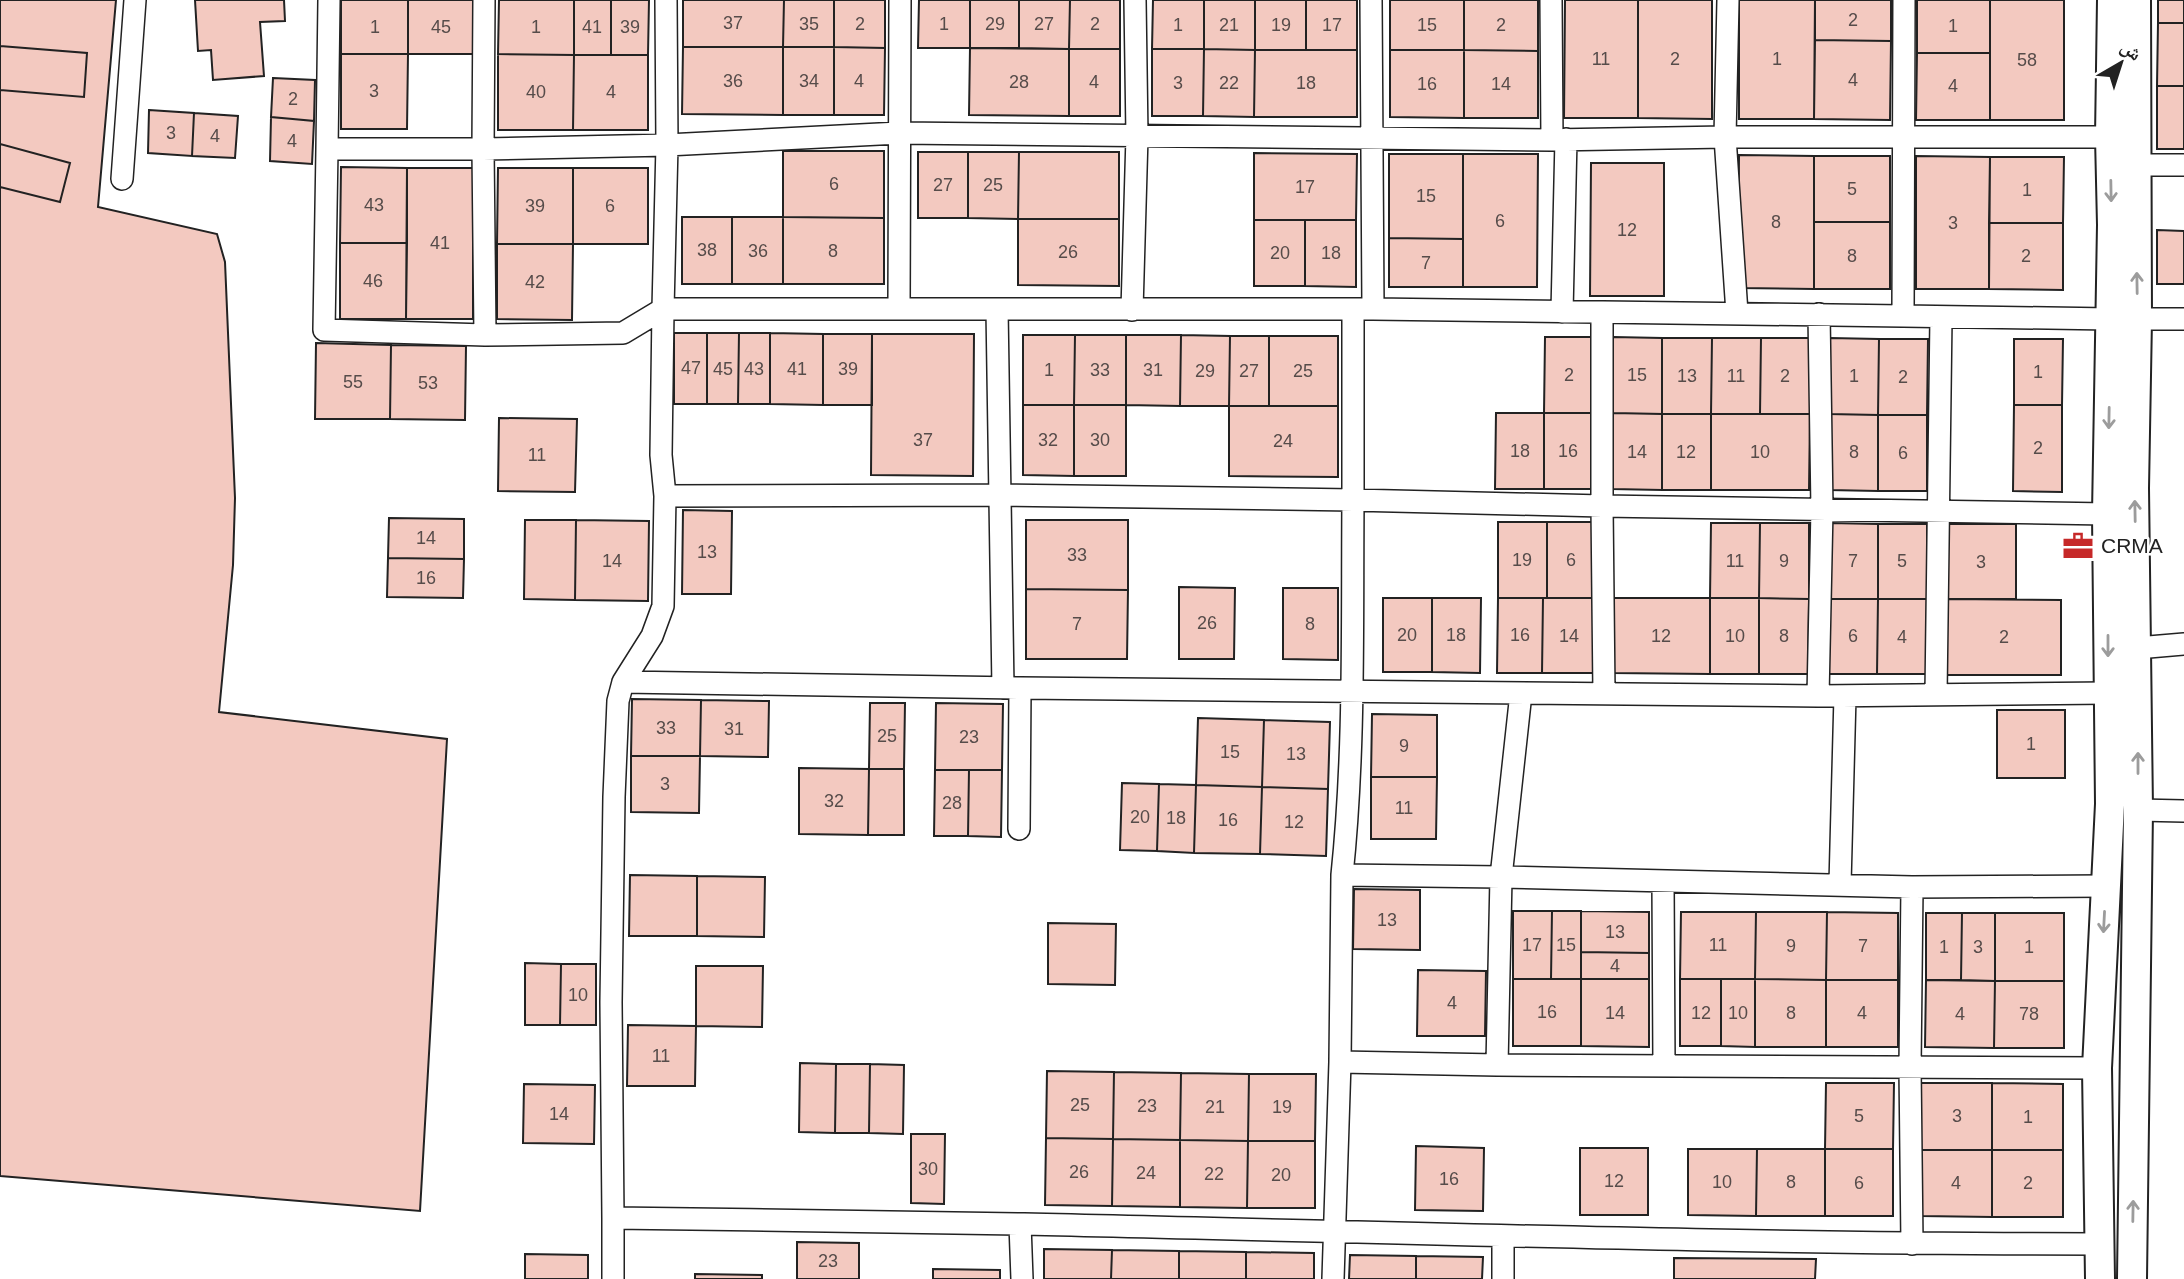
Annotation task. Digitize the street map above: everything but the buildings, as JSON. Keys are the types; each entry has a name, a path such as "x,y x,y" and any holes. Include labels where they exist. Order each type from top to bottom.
{"main road":[{"path":"2112,0 2109,137 2112,225 2124,319 2134,488 2137,648 2138,810 2132,1279"},
{"path":"2100,1279 2097,1068 2110,804 2107,514 2137,165 2136,0"}],"street":[{"path":"122,178 135,0"},
{"path":"329,0 324,330 485,335 623,333 663,310 1363,309 2184,319"},
{"path":"484,0 485,335"},
{"path":"613,1279 611,1002 618,701 623,682 652,636 663,606 666,0"},
{"path":"900,0 900,309"},
{"path":"1132,310 1137,136 1135,0"},
{"path":"1332,1279 1340,1062 1342,875 1351,692 1353,500 1371,138 1371,0"},
{"path":"1551,0 1559,140 1562,312"},
{"path":"1728,0 1725,137 1737,313"},
{"path":"1903,316 1904,0"},
{"path":"327,149 667,145 900,134 1559,140 2109,137"},
{"path":"2137,165 2184,165"},
{"path":"997,309 999,495 1019,829"},
{"path":"1602,312 1604,693"},
{"path":"1818,696 1822,509 1819,314"},
{"path":"1936,694 1941,317"},
{"path":"665,496 999,495 2107,514"},
{"path":"2137,648 2184,645"},
{"path":"623,682 1818,696 2108,693"},
{"path":"1497,1065 1501,877 1521,693"},
{"path":"1840,884 1845,696"},
{"path":"2138,810 2184,811"},
{"path":"1342,875 1912,887 2105,886"},
{"path":"1663,882 1664,1066"},
{"path":"1912,887 1912,1244"},
{"path":"1340,1062 2097,1068"},
{"path":"613,1218 1020,1224 1503,1237 1912,1244 2098,1244"},
{"path":"1020,1224 1021,1279"},
{"path":"1503,1237 1503,1279"}],"place":[{"name":"CRMA","path":"2078,546"}]}
